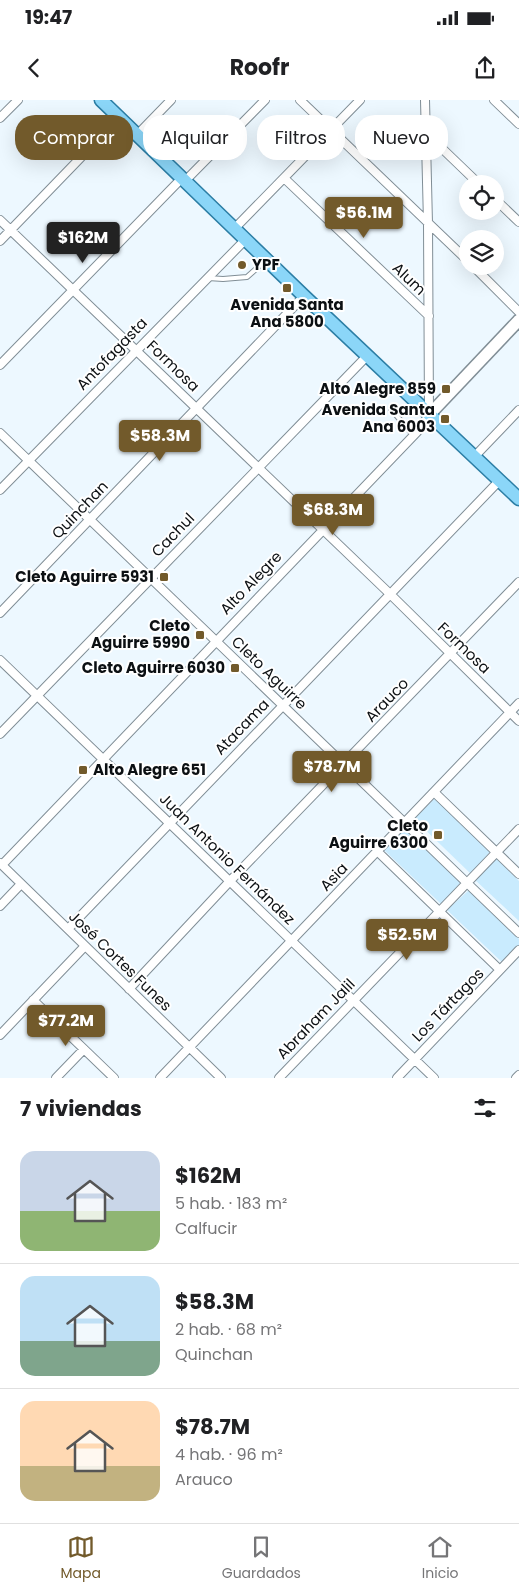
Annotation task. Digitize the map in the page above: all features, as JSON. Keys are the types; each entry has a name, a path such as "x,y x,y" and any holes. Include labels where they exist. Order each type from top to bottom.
{"main road":[{"path":"101,100 116,115"},
{"path":"133,131 429,415 519,498"},
{"name":"Alto Alegre","path":"429,415 519,320"}],"street":[{"path":"0,118 18,100"},
{"path":"137,135 171,100"},
{"path":"0,365 265,100"},
{"path":"300,100 316,115"},
{"path":"345,116 360,100"},
{"path":"425,100 425,115"},
{"path":"494,100 519,124"},
{"path":"345,143 459,252"},
{"path":"448,154 470,175"},
{"path":"0,241 78,160"},
{"path":"234,228 302,160"},
{"path":"427,160 429,415"},
{"name":"Alum","path":"284,178 429,316"},
{"path":"504,208 519,222"},
{"name":"Formosa","path":"0,220 519,721"},
{"name":"Antofagasta","path":"0,490 246,239"},
{"path":"482,275 519,312"},
{"name":"Quinchan","path":"0,613 304,296"},
{"name":"Cachul","path":"0,734 367,356"},
{"path":"474,457 519,410"},
{"name":"Alto Alegre","path":"1,864 414,436 429,415"},
{"name":"Cleto Aguirre","path":"0,433 519,933"},
{"name":"Atacama","path":"68,929 499,481"},
{"name":"Arauco","path":"129,989 230,881 519,582"},
{"name":"Juan Antonio Fernández","path":"0,660 434,1078"},
{"name":"Asia","path":"160,1078 519,703"},
{"path":"434,792 519,874"},
{"name":"Abraham Jalil","path":"279,1078 519,828"},
{"path":"377,851 500,970"},
{"name":"José Cortes Funes","path":"1,864 222,1078"},
{"path":"0,906 21,884"},
{"path":"0,1035 85,946"},
{"name":"Los Tártagos","path":"397,1078 519,950"},
{"path":"33,1000 114,1078"},
{"path":"56,1078 84,1049"},
{"path":"516,1078 519,1075"}],"lane":[{"path":"207,278 247,277 267,260"},
{"path":"391,412 396,415 414,436"}],"shaded area":[{"path":"435,798 490,852 471,874 414,819"},
{"path":"405,829 461,883 441,904 384,850"},
{"path":"496,858 519,881 519,921 474,879"},
{"path":"469,890 519,939 519,949 505,965 447,910"}],"place":[{"name":"YPF","path":"242,265"},
{"name":"Avenida Santa Ana 5800","path":"287,288"},
{"name":"Alto Alegre 859","path":"446,389"},
{"name":"Avenida Santa Ana 6003","path":"445,419"},
{"name":"Cleto Aguirre 5931","path":"164,577"},
{"name":"Cleto Aguirre 5990","path":"200,635"},
{"name":"Cleto Aguirre 6030","path":"235,668"},
{"name":"Alto Alegre 651","path":"83,770"},
{"name":"Cleto Aguirre 6300","path":"438,835"}]}
